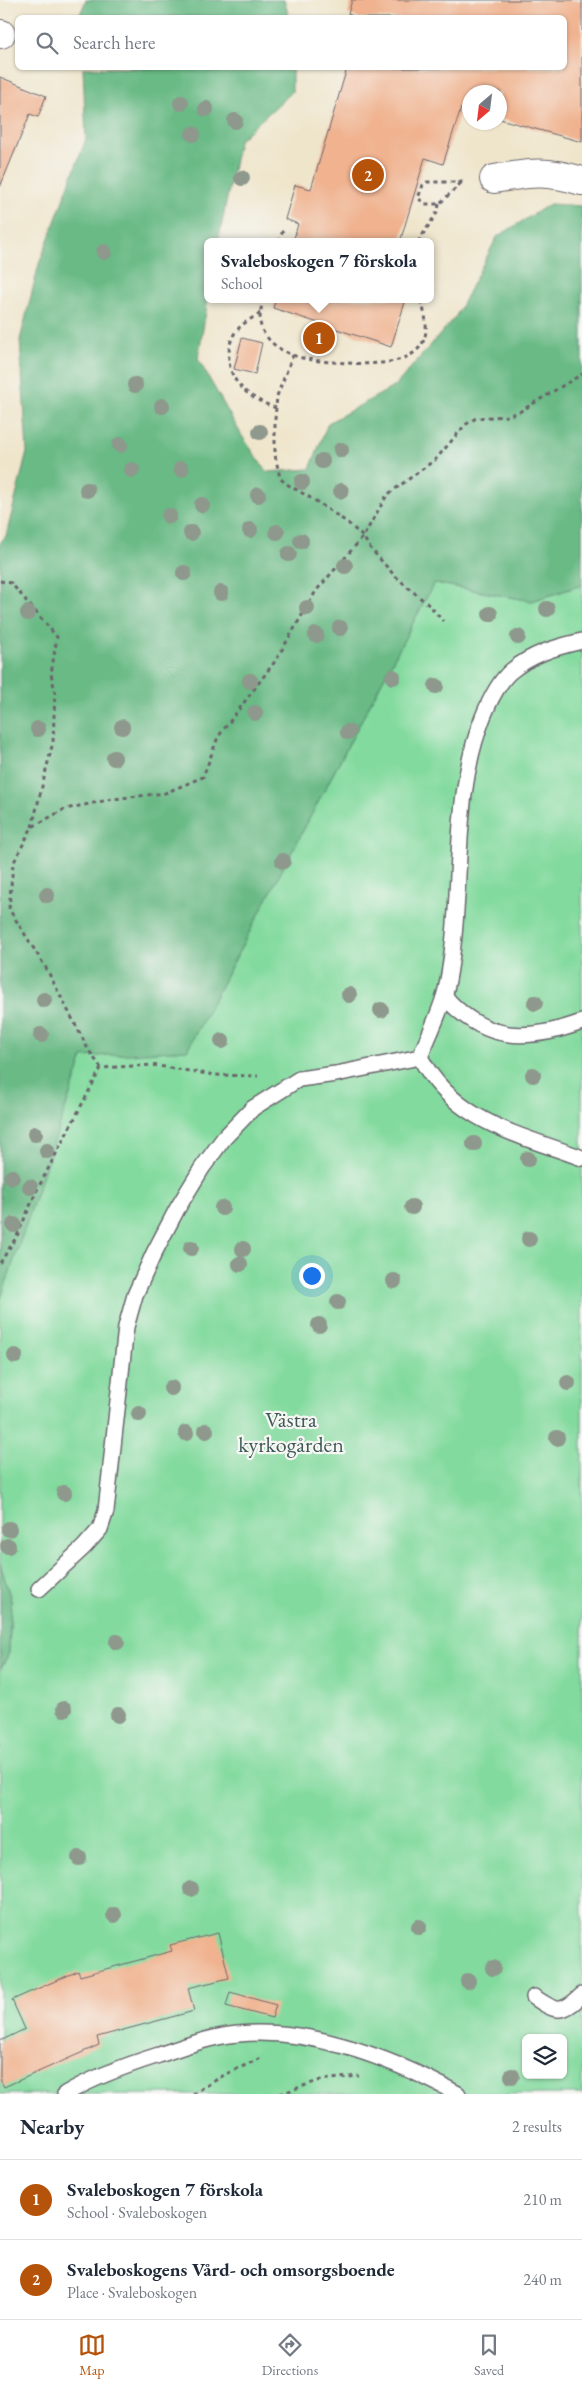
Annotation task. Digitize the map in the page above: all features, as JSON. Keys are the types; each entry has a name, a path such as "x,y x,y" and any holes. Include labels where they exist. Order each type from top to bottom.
{"street":[{"path":"494,179 537,172 560,174 582,181"}],"lane":[{"path":"420,1057 444,997 453,945 464,783 477,733 488,704 510,673 538,654 582,641"},
{"path":"444,997 466,1018 481,1027 503,1035 537,1034 582,1022"},
{"path":"39,1589 84,1547 100,1529 106,1511 126,1327 135,1295 177,1208 224,1138 253,1108 299,1079 336,1074 420,1057"},
{"path":"420,1057 440,1087 471,1114 496,1126 582,1158"},
{"path":"534,1997 548,2007 558,2010 566,2009 582,1995"},
{"path":"65,2094 85,2082 140,2061 219,2037 252,2034 293,2037 348,2046 394,2062 458,2094"}],"path":[{"path":"421,238 438,211 439,204 461,183 432,182 423,185 418,198 420,201 431,206 439,204"},
{"path":"280,238 284,227"},
{"path":"262,303 260,323 264,333 280,348 293,355 312,361 355,364 397,362 408,357 423,342 426,325 421,303"},
{"path":"260,313 237,329 229,349 228,367 234,380 243,390 276,408"},
{"path":"293,355 277,396 275,455 280,478 348,523 363,537 370,549 395,576 431,607 443,621"},
{"path":"32,828 66,809 113,799 165,793 203,778 218,736 276,660 316,591 363,537 388,495 436,458 465,425 476,418 507,416 519,412 582,374"},
{"path":"0,580 11,583 57,638 51,674 55,692 53,742 32,828 13,864 9,909 46,968 88,1049 101,1068"},
{"path":"101,1068 152,1065 214,1075 299,1079"},
{"path":"0,1264 17,1236 36,1192 101,1068"},
{"path":"193,2094 224,2075 275,2052 293,2037"},
{"path":"280,2094 321,2080 364,2076 394,2062"}],"green space":[{"path":"86,0 284,0 288,15 80,15"},
{"path":"83,70 292,70 292,92 239,140 219,238 204,238 204,303 207,303 198,359 242,436 267,472 310,469 328,423 395,386 456,316 497,237 550,204 582,206 582,585 532,601 434,583 187,1050 83,1057 0,1301 0,543 6,536 27,452 20,340 39,264 86,139"},
{"name":"Västra kyrkogården","path":"434,583 532,601 582,585 582,2094 0,2094 0,1671 9,1653 11,1600 0,1563 0,1301 83,1056 187,1050"},
{"path":"0,1563 11,1600 9,1653 0,1670"}],"building":[{"path":"352,0 582,0 582,142 507,121 507,85 462,85 462,108 443,164 425,158 401,238 294,238 298,224 285,219 295,185 311,189 346,70 567,70 567,15 348,14"},
{"path":"0,77 46,96 38,117 30,114 0,187"},
{"path":"275,303 405,303 391,347 273,308"},
{"path":"242,338 262,343 255,374 234,369"},
{"path":"218,1933 229,1978 188,1988 194,2011 97,2037 99,2045 4,2087 0,2079 0,2041 25,2029 12,2000 78,1971 80,1976 172,1951 170,1945"},
{"path":"230,1992 276,2005 272,2018 226,2006"}],"place":[{"name":"Svaleboskogens Vård- och omsorgsboende","path":"368,175"},
{"name":"Svaleboskogen 7 förskola","path":"319,338"}]}
